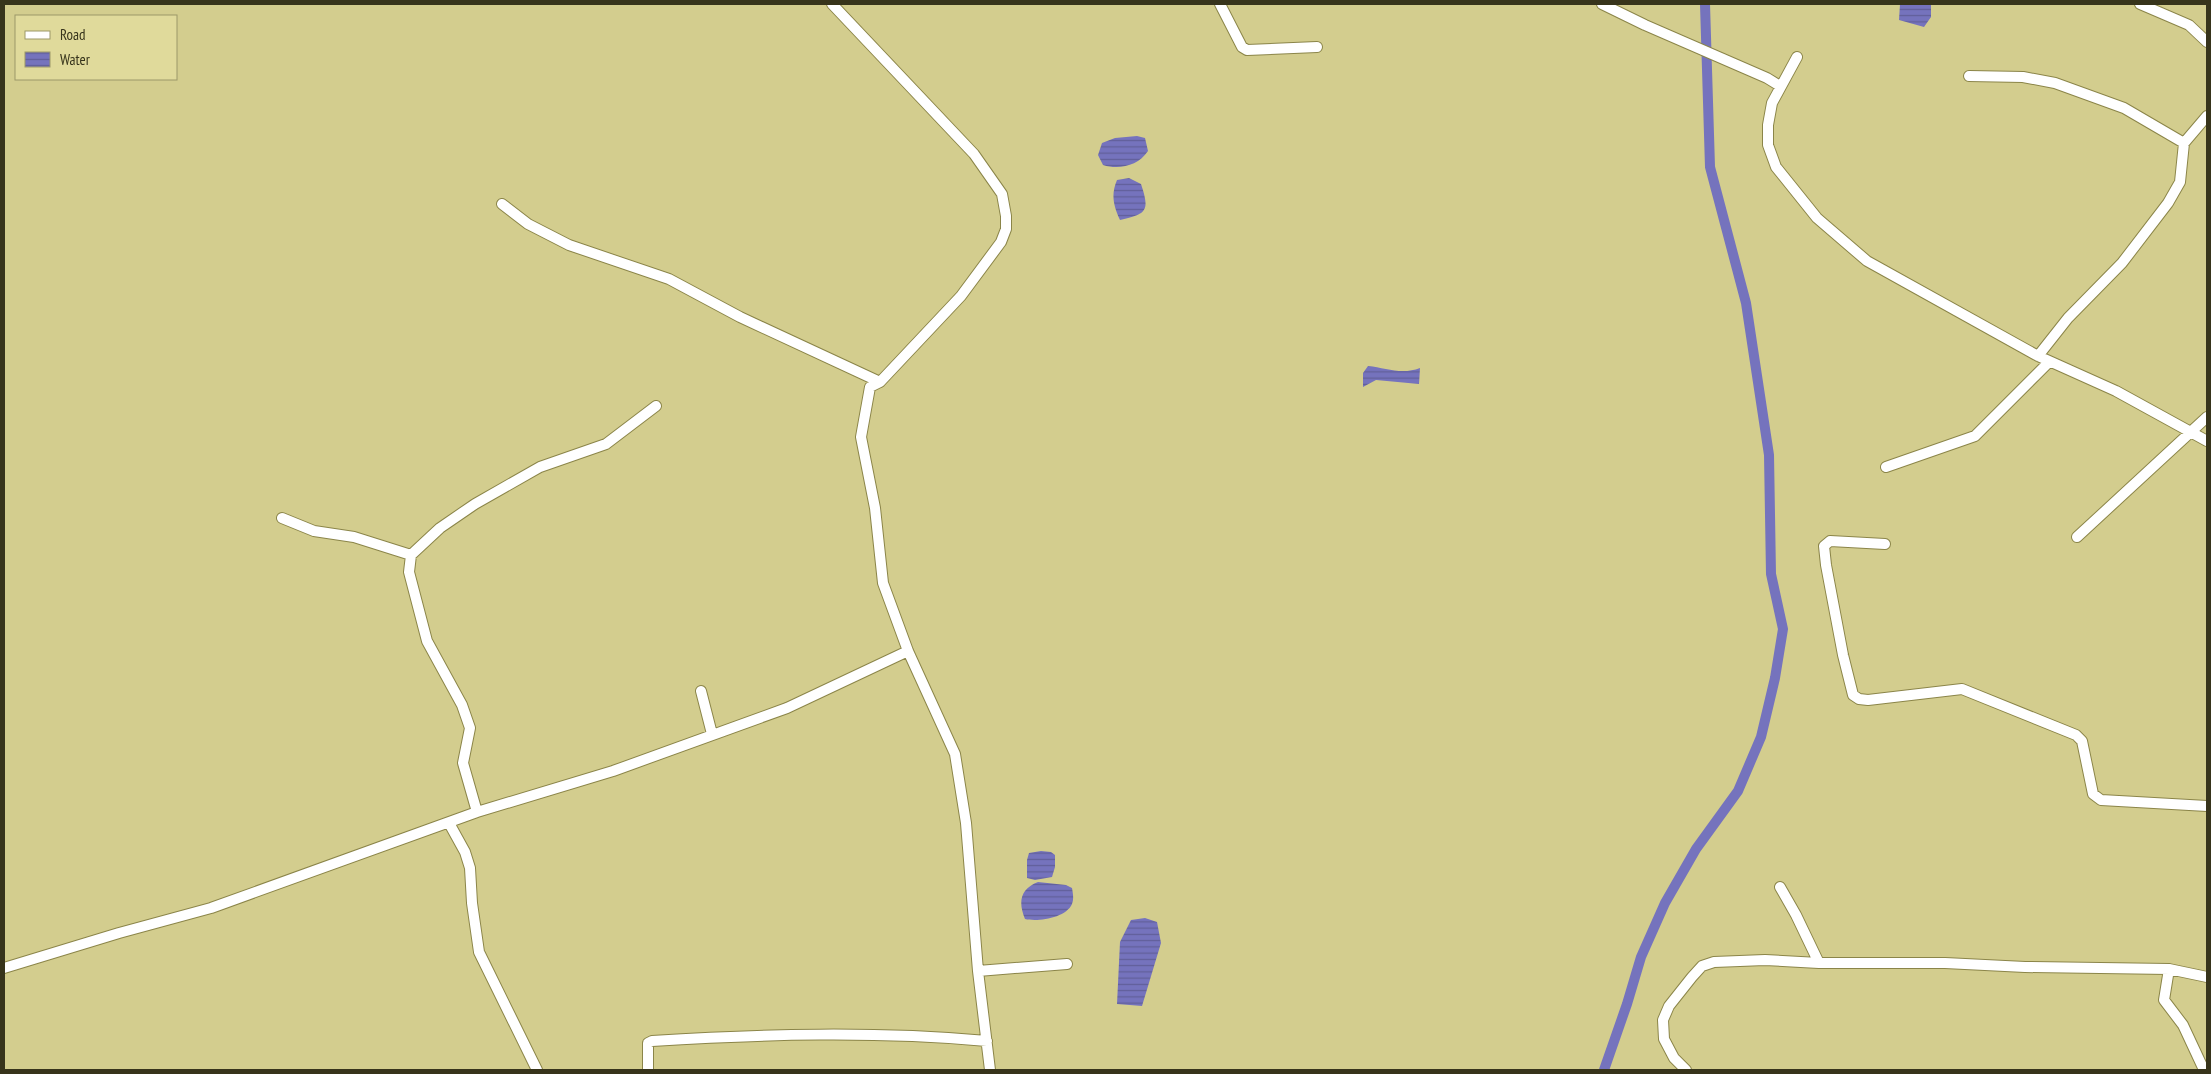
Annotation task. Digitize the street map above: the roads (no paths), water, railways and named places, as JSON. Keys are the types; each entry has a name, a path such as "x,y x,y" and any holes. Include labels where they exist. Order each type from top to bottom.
{"street":[{"path":"832,4 974,154 1002,194 1006,216 1006,229 1001,242 961,296 880,382 870,387 861,437 874,508 883,584 908,652 955,754 966,823 978,971 990,1070"},
{"path":"1220,4 1242,47 1247,50 1316,47"},
{"path":"2140,4 2190,25 2207,42"},
{"path":"1604,5 1767,78 1780,86"},
{"path":"1797,57 1772,104 1768,125 1768,145 1776,167 1817,218 1867,262 2049,362 2116,391 2207,441"},
{"path":"1969,76 2023,77 2055,83 2124,108 2184,143"},
{"path":"2038,356 2068,318 2122,263 2168,203 2180,182 2184,143 2207,116"},
{"path":"502,204 528,224 569,245 669,279 740,317 880,382"},
{"path":"1886,467 1975,436 2049,362"},
{"path":"477,812 463,763 470,728 462,705 427,641 409,572 411,555 440,528 475,504 540,468 606,444 656,406"},
{"path":"2077,537 2193,432 2207,417"},
{"path":"282,518 314,530 354,537 411,555"},
{"path":"1885,544 1830,541 1824,546 1843,655 1853,695 1859,699 1868,700 1962,689 2076,735 2082,741 2093,794 2101,800 2207,806"},
{"path":"4,968 119,933 211,908 477,812 613,771 787,708 908,652"},
{"path":"701,691 712,734"},
{"path":"449,822 465,852 470,868 472,903 479,952 537,1070"},
{"path":"1780,886 1819,963"},
{"path":"1686,1070 1674,1058 1664,1039 1663,1020 1676,996 1702,966 1728,960 2168,969 2207,977"},
{"path":"978,971 1067,964"},
{"path":"2168,969 2164,1000 2183,1025 2204,1070"},
{"path":"648,1070 648,1044 652,1041 788,1034 921,1035 987,1041"}],"water":[{"path":"1900,4 1931,4 1931,17 1924,27 1899,20"},
{"path":"1137,136 1145,138 1148,151 1144,156 1128,166 1115,167 1103,165 1098,155 1102,143 1115,138"},
{"path":"1129,178 1141,184 1145,206 1144,210 1136,216 1120,220 1114,204 1114,190 1117,180"},
{"path":"1368,366 1400,371 1420,368 1419,384 1376,380 1363,387 1363,373"},
{"path":"1051,852 1055,855 1055,867 1052,877 1035,880 1027,878 1029,853"},
{"path":"1038,882 1066,885 1072,888 1073,900 1069,909 1051,918 1025,919 1021,902 1022,897 1027,888"},
{"path":"1145,918 1157,922 1161,943 1142,1006 1117,1004 1120,942 1131,920"}],"waterway":[{"path":"1604,1070 1641,957 1665,903 1696,849 1738,791 1761,737 1775,678 1783,629 1771,574 1769,455 1746,303 1710,167 1705,4"}]}
